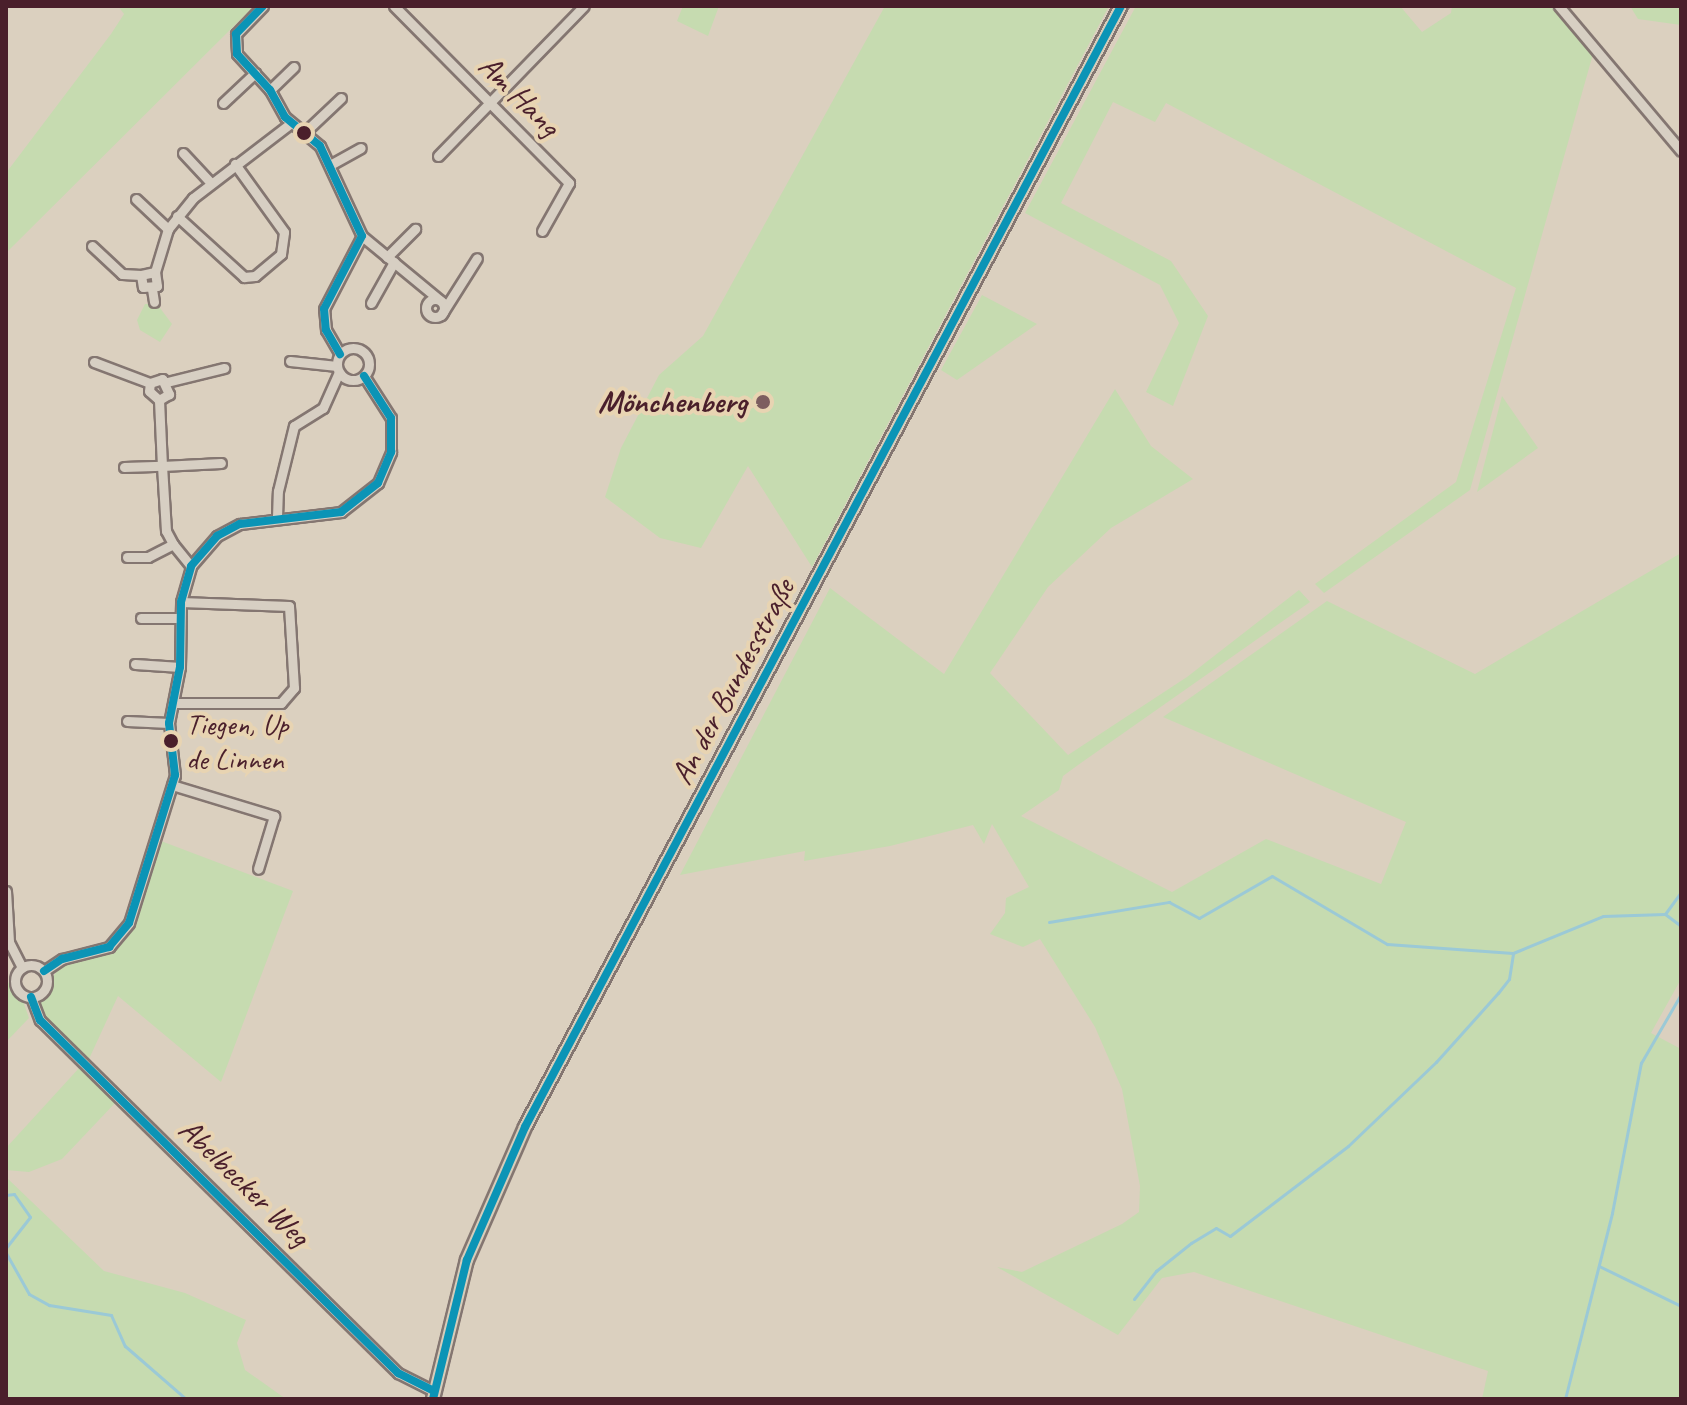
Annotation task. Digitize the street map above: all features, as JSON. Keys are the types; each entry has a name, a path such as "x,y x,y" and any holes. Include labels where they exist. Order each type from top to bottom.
{"main road":[{"name":"An der Bundesstraße","path":"434,1395 467,1260 525,1127 1121,6"}],"street":[{"path":"263,6 233,44 270,90 291,123 306,131 330,165 362,236 442,302"},
{"name":"Am Hang","path":"394,6 569,183 542,231"},
{"path":"438,156 584,6"},
{"path":"1559,6 1681,151"},
{"path":"270,90 294,67"},
{"path":"223,103 255,73"},
{"path":"306,131 341,98"},
{"path":"154,302 152,289 159,281 155,272 168,229 177,216 210,182 291,123"},
{"path":"330,165 361,148"},
{"path":"183,153 210,182"},
{"path":"177,216 244,277 255,276 281,254 284,232 235,164"},
{"path":"136,199 168,229"},
{"path":"371,303 390,260 415,229"},
{"path":"277,517 278,491 294,426 323,408 338,369 340,354 326,330 324,309 362,236"},
{"path":"92,246 122,274 155,272"},
{"path":"442,302 432,299 425,309 432,317 441,315 477,258"},
{"path":"141,275 140,284 152,289"},
{"path":"441,315 442,302"},
{"path":"340,354 354,348 364,353 369,365 364,376"},
{"path":"290,361 338,369 348,379 364,376"},
{"path":"94,362 150,383 224,368"},
{"path":"44,971 62,959 109,947 123,936 172,785 177,758 169,723 176,703 180,667 181,602 191,566 217,536 240,524 277,517 341,512 378,483 391,452 391,418 364,376"},
{"path":"159,400 169,394 167,382"},
{"path":"150,383 149,391 159,400 166,531 191,566"},
{"path":"124,467 221,463"},
{"path":"127,557 148,557 173,544"},
{"path":"176,703 281,703 294,688 289,606 181,602"},
{"path":"141,618 179,618"},
{"path":"135,664 180,667"},
{"path":"127,721 169,723"},
{"path":"172,785 274,816 258,869"},
{"path":"6,891 9,942 22,967 34,965 44,971"},
{"name":"Abelbecker Weg","path":"22,967 10,980 21,994 31,997 40,1020 398,1373 434,1395"},
{"path":"31,997 46,988 44,971"}],"green space":[{"path":"118,6 254,6 6,253 6,173 111,34 124,14"},
{"path":"683,6 719,6 708,36 677,21"},
{"path":"885,6 1109,6 812,567 748,466 701,548 660,538 605,497 621,448 659,375 703,336"},
{"path":"1136,6 1400,6 1422,32 1451,13 1452,6 1551,6 1593,54 1470,490 1324,593 1315,584 1456,482 1516,288 1166,103 1155,122 1113,102 1061,203 1171,261 1208,316 1173,406 1146,392 1179,323 1160,285 1025,213"},
{"path":"1630,6 1681,6 1681,25 1638,19"},
{"path":"982,295 1037,324 957,380 941,370"},
{"path":"145,304 157,304 172,324 160,342 140,330 137,320"},
{"path":"1115,389 1151,446 1193,479 1111,528 1048,587 990,673 1068,755 1187,677 1299,590 1310,602 1063,776 1059,790 1021,816 1172,892 1266,839 1381,884 1406,822 1163,717 1327,601 1475,674 1681,553 1681,979 1651,1033 1681,1049 1681,1399 1482,1399 1488,1371 1194,1272 1162,1278 1118,1335 997,1267 1022,1272 1122,1224 1139,1212 1140,1186 1122,1089 1095,1027 1040,939 1023,947 990,934 1005,913 1006,898 1029,887 992,824 984,844 973,825 890,846 804,861 805,851 680,875 830,588 944,674"},
{"path":"1502,396 1538,448 1477,492"},
{"path":"161,841 293,891 221,1082 118,996 89,1059 43,1017 36,998 62,965 110,951 128,937"},
{"path":"6,980 22,998 29,1018 6,1042"},
{"path":"80,1067 116,1102 62,1159 29,1172 6,1170 6,1148"},
{"path":"6,1177 104,1271 185,1293 246,1320 237,1343 245,1370 286,1399 6,1399"}],"waterway":[{"path":"1049,922 1169,902 1199,918 1272,876 1387,944 1513,953 1603,916 1665,914 1681,926"},
{"path":"1665,914 1681,892"},
{"path":"1134,1299 1156,1271 1191,1243 1216,1228 1230,1236 1348,1146 1436,1062 1498,993 1509,979 1513,954"},
{"path":"1565,1399 1612,1213 1641,1063 1681,994"},
{"path":"6,1195 14,1194 30,1217 6,1248"},
{"path":"6,1253 29,1294 49,1305 111,1315 125,1346 186,1399"},
{"path":"1599,1266 1681,1306"}],"transit line":[{"path":"263,6 236,34 237,54 270,90 285,117 320,146 362,236 324,309 326,330 340,354"},
{"path":"433,1399 467,1260 525,1127 1121,6"},
{"path":"44,971 62,959 109,947 129,923 175,775 169,723 180,667 181,602 191,566 217,536 240,524 341,512 378,483 391,452 391,418 364,376"},
{"path":"31,997 40,1020 398,1373 434,1391"}],"place":[{"name":"Mönchenberg","path":"763,402"},
{"name":"Tiegen, Up de Linnen","path":"171,741"}]}
